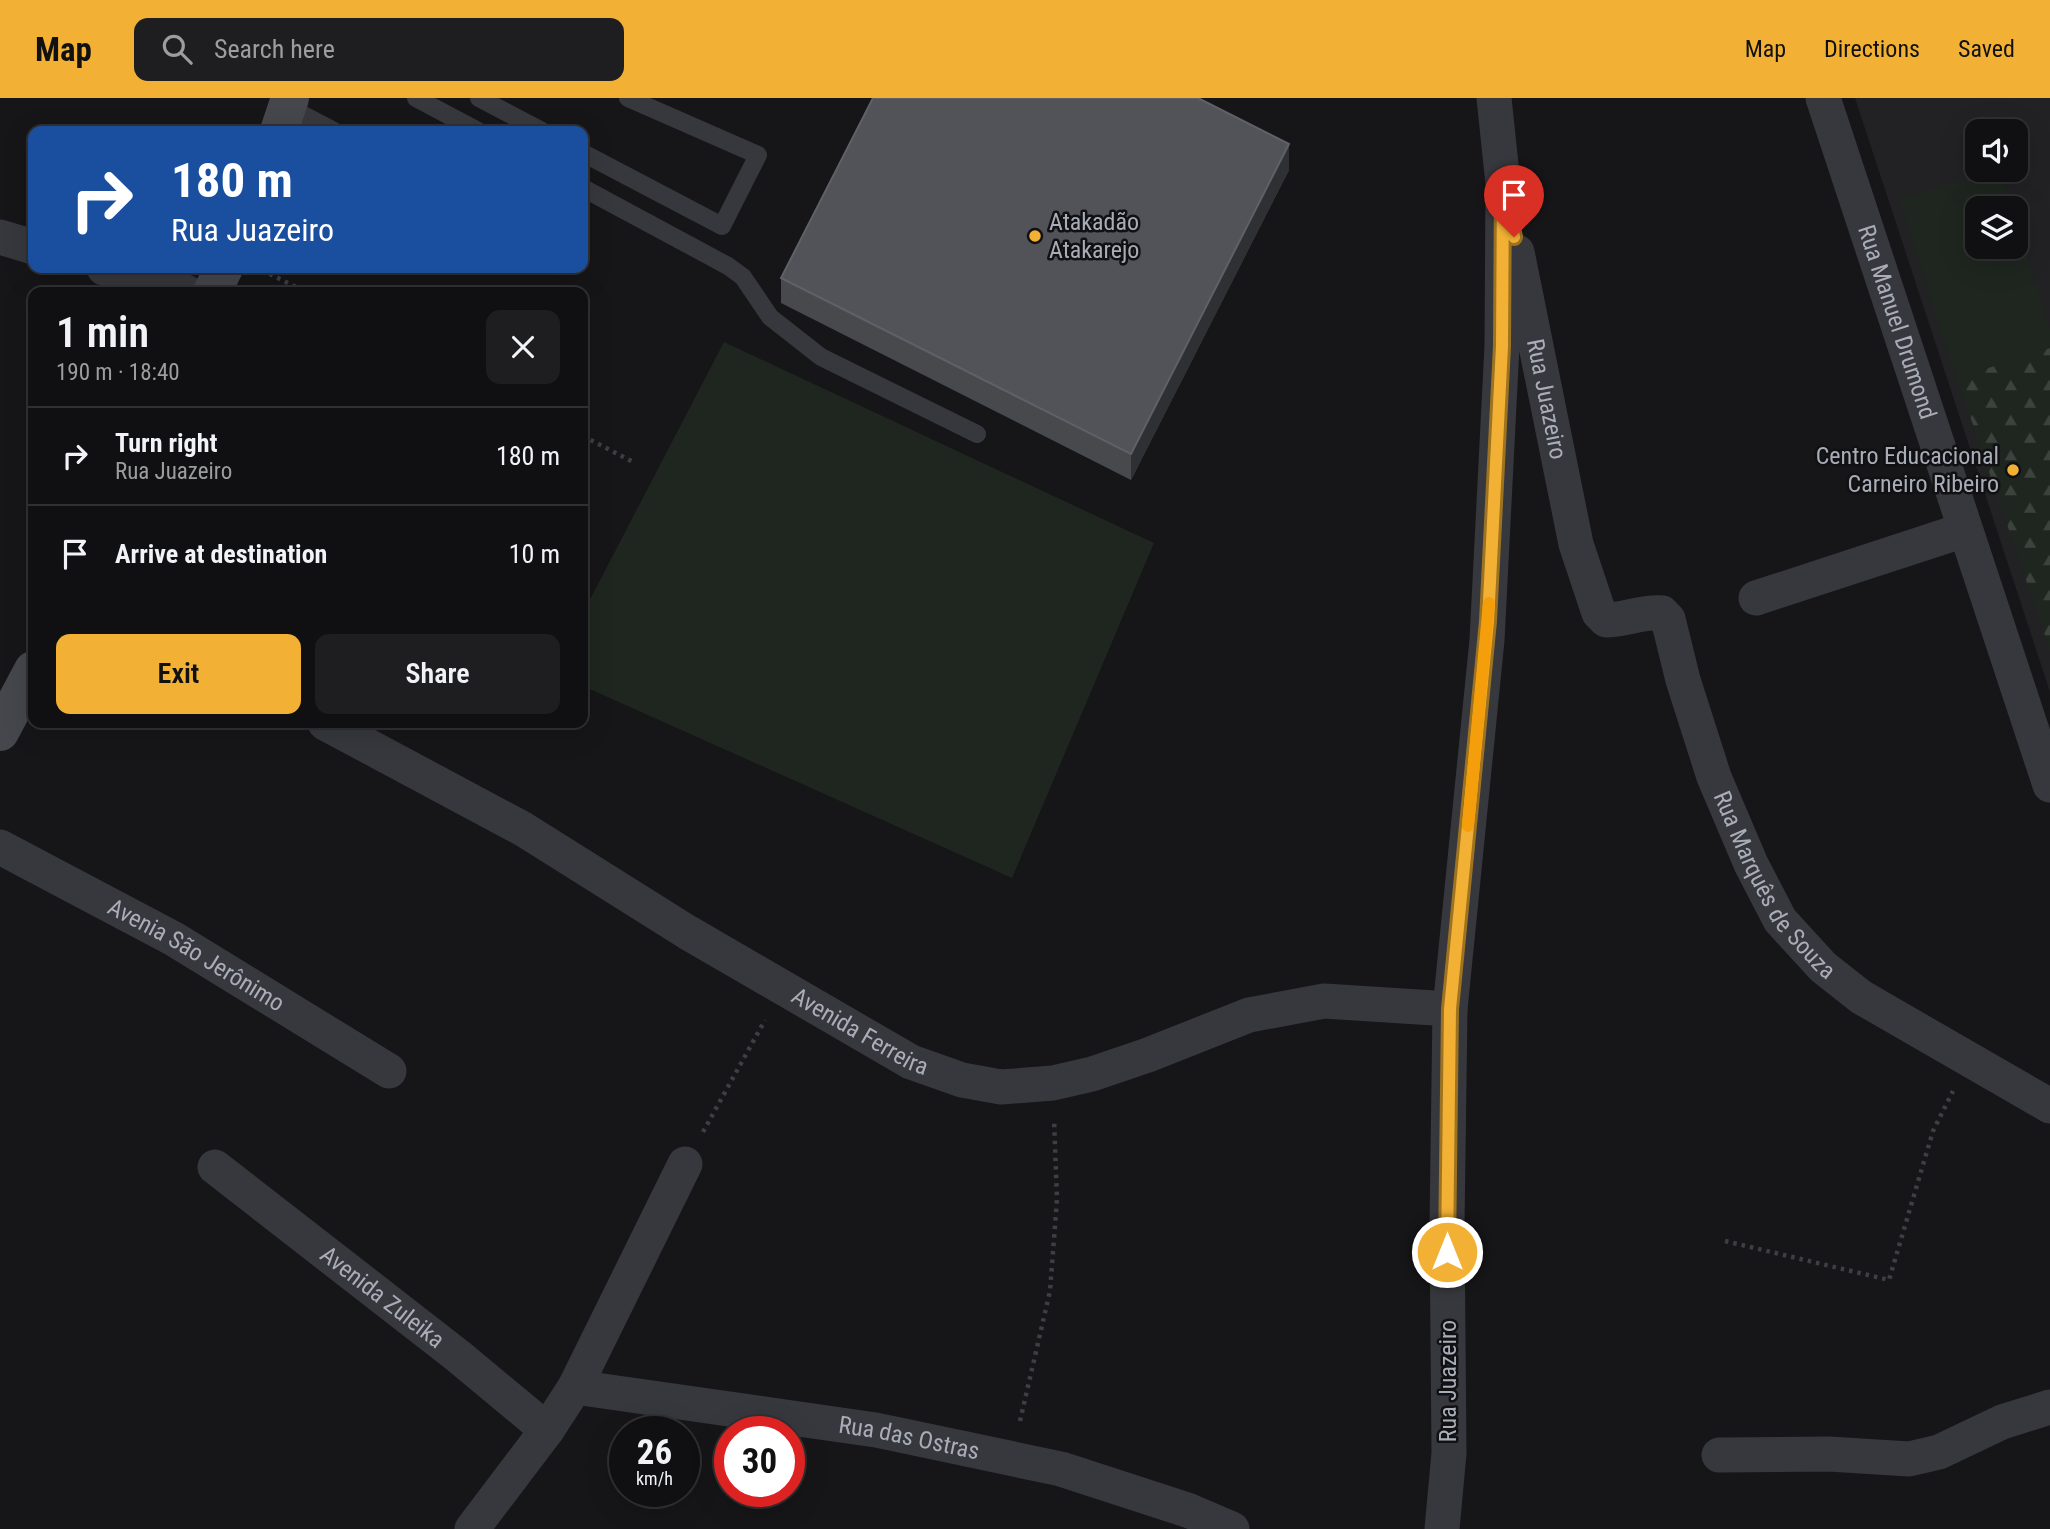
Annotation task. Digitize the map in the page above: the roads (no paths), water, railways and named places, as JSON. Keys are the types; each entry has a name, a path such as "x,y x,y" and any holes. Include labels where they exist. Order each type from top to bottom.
{"main road":[{"path":"0,733 28,680"}],"street":[{"name":"Rua Juazeiro","path":"1494,98 1503,184 1576,544 1599,613"},
{"name":"Rua Manuel Drumond","path":"1823,98 2050,785"},
{"name":"Rua Juazeiro","path":"1442,1529 1449,1453 1447,1225 1450,1009 1488,631 1502,346 1503,184"},
{"path":"0,237 28,245"},
{"path":"121,273 169,287"},
{"path":"1756,598 1964,530"},
{"name":"Rua Marquês de Souza","path":"1599,613 1606,620 1652,612 1662,613 1668,620 1683,680 1714,777 1751,864 1780,920 1823,967 1861,997 2050,1106"},
{"name":"Avenida Ferreira","path":"334,728 523,829 783,989 911,1062 962,1080 1000,1087 1053,1083 1092,1074 1149,1055 1250,1015 1324,1000 1450,1009"},
{"name":"Avenia São Jerônimo","path":"0,847 174,939 389,1071"},
{"path":"472,1529 547,1430 575,1387 685,1164"},
{"name":"Avenida Zuleika","path":"215,1167 458,1356 547,1430"},
{"name":"Rua das Ostras","path":"575,1387 876,1430 1061,1469 1189,1511 1232,1529"},
{"path":"1719,1455 1829,1454 1909,1460 1939,1452 2049,1403"}],"lane":[{"path":"415,98 468,126"},
{"path":"479,98 532,126"},
{"path":"588,156 722,226 758,155 628,98"},
{"path":"286,112 321,126"},
{"path":"588,191 728,266 743,277 770,317 821,357 977,434"}],"place":[{"name":"Atakadão Atakarejo","path":"1035,236"},
{"name":"Centro Educacional Carneiro Ribeiro","path":"2013,470"}]}
